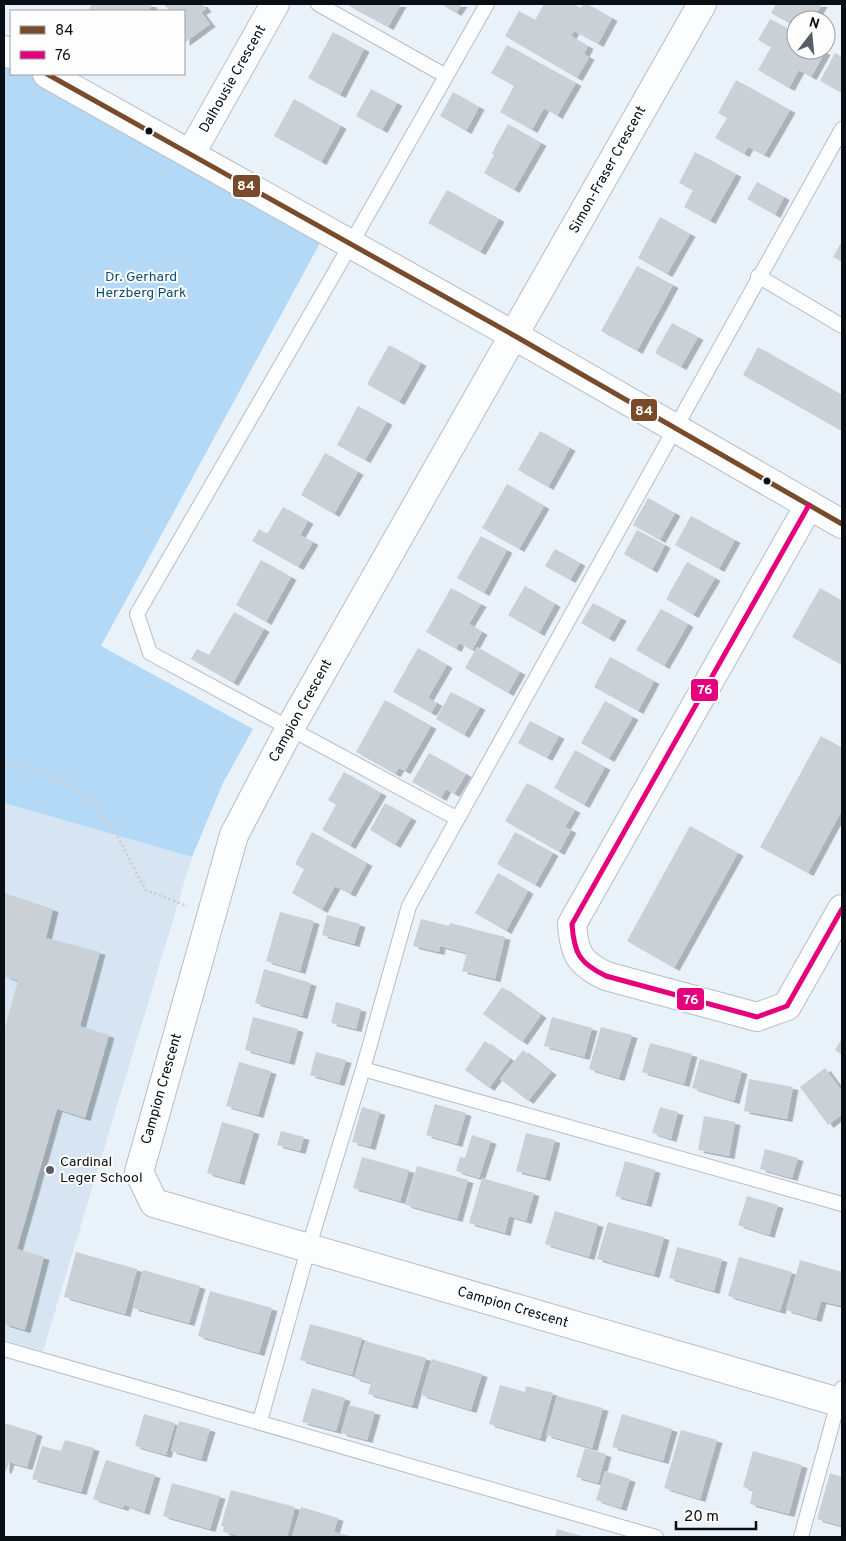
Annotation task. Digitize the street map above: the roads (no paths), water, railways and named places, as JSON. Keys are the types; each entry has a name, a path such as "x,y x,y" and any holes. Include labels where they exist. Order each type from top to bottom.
{"street":[{"name":"Dalhousie Crescent","path":"191,153 275,4"},
{"name":"Simon-Fraser Crescent","path":"515,336 702,4"},
{"path":"48,75 191,153 350,245 515,336 842,524"},
{"name":"Campion Crescent","path":"515,336 290,728 234,835 139,1172 154,1203 841,1398"},
{"path":"809,505 572,924 574,947 581,960 593,970 606,976 757,1017 788,1006 842,909"}],"lane":[{"path":"318,4 446,76"},
{"path":"456,818 150,653 137,614 487,4"},
{"path":"260,1421 309,1246 363,1069 409,906 456,818 758,276 842,129"},
{"path":"758,276 842,326"},
{"path":"363,1069 842,1204"},
{"path":"4,1349 260,1421 656,1537"},
{"path":"801,1537 841,1398"}],"place":[{"name":"Cardinal Leger School","path":"50,1170"}],"park label":[{"name":"Dr. Gerhard Herzberg Park","path":"141,286"}]}
